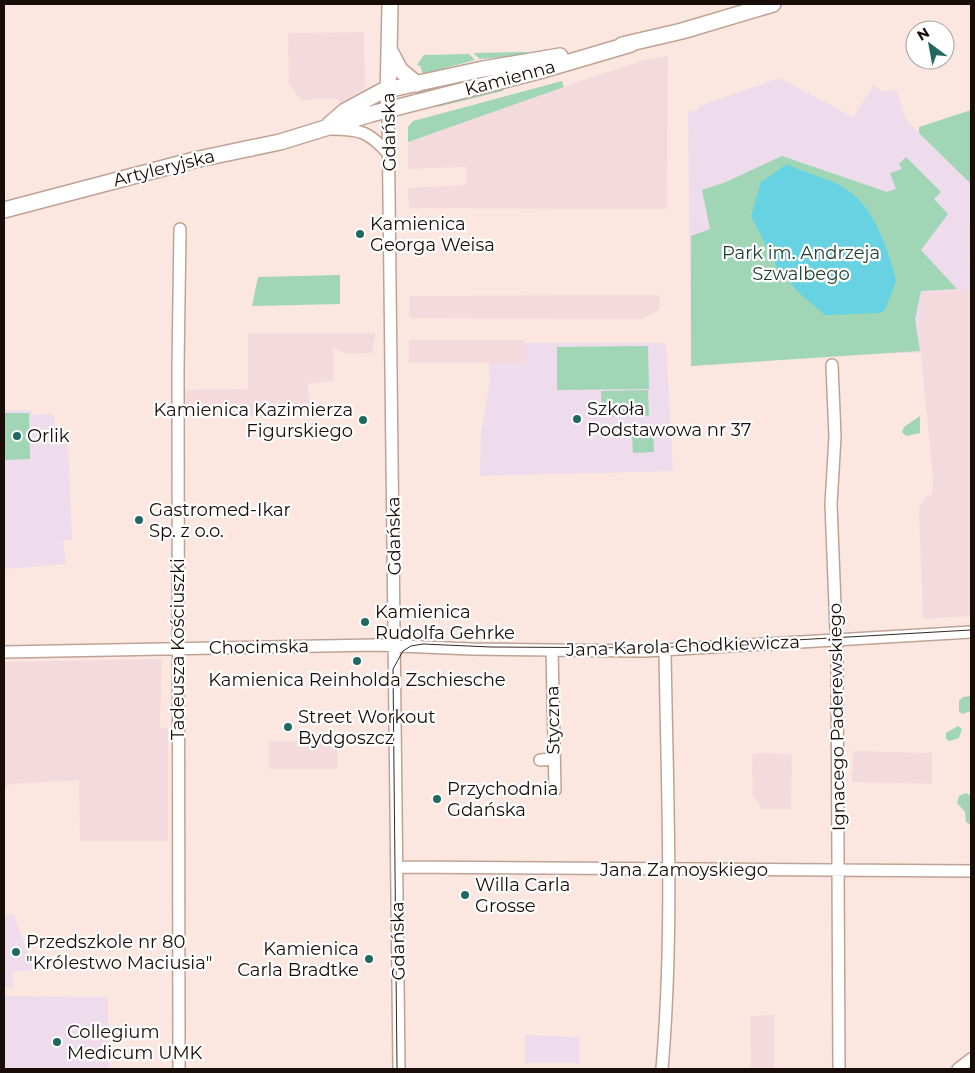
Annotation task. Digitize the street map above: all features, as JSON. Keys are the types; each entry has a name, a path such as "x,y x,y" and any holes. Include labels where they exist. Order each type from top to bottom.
{"main road":[{"name":"Gdańska","path":"388,109 390,4"},
{"name":"Kamienna","path":"388,109 539,71 773,4"},
{"name":"Kamienna","path":"388,90 483,69 631,44"},
{"path":"390,50 400,70 417,84"},
{"name":"Artyleryjska","path":"325,130 345,111 368,98 388,90"},
{"name":"Artyleryjska","path":"4,210 194,160 280,142 325,130 388,109"}],"street":[{"name":"Gdańska","path":"388,109 399,1069"},
{"path":"325,130 361,131 375,140 389,154"},
{"name":"Tadeusza Kościuszki","path":"179,1069 178,648 180,229"},
{"name":"Ignacego Paderewskiego","path":"832,365 835,448 831,520 836,640 840,869 840,1069"},
{"name":"Jana Karola Chodkiewicza","path":"395,645 552,650 665,650 971,632"},
{"name":"Chocimska","path":"4,652 395,645"},
{"name":"Styczna","path":"552,650 555,790"},
{"path":"662,1069 669,965 670,869 665,650"},
{"path":"540,760 554,759"},
{"name":"Jana Zamoyskiego","path":"397,867 971,871"}],"shaded area":[{"path":"364,32 365,88 341,103 335,98 301,100 289,83 288,33"},
{"path":"668,56 667,209 409,208 408,188 467,185 466,167 408,169 408,142 580,81 645,60"},
{"name":"Park im. Andrzeja Szwalbego","path":"779,78 853,117 874,85 882,92 896,89 906,119 971,184 971,226 968,226 969,290 922,293 923,314 918,323 921,353 843,353 691,366 688,112 698,110 699,106"},
{"path":"968,226 971,226 971,616 923,619 919,509 927,495 932,495 933,478 918,323 923,314 922,293 969,290"},
{"path":"660,295 659,310 641,319 410,318 409,296"},
{"path":"248,333 375,333 372,353 349,354 333,348 334,382 308,383 310,409 283,410 278,416 184,417 185,390 248,389"},
{"path":"409,340 525,340 525,363 409,363"},
{"name":"Szkoła Podstawowa nr 37","path":"525,343 666,343 673,471 480,476 481,431 490,383 489,363 525,363"},
{"path":"4,410 32,410 33,415 51,414 55,418 55,444 68,444 72,540 63,540 66,564 4,569"},
{"path":"162,659 160,727 168,728 168,841 80,841 79,780 13,784 4,787 4,662"},
{"path":"269,741 337,741 338,769 269,769"},
{"path":"853,751 932,753 932,784 852,782"},
{"path":"755,753 789,754 792,756 791,809 760,809 759,802 753,797 752,756"},
{"name":"Przedszkole nr 80 \"Królestwo Maciusia\"","path":"13,913 34,970 12,972 13,988 4,987 4,918"},
{"name":"Collegium Medicum UMK","path":"5,996 108,997 109,1069 5,1069"},
{"path":"774,1015 774,1069 751,1069 750,1016"},
{"path":"525,1035 579,1037 579,1063 525,1063"}],"green space":[{"path":"527,52 527,55 480,59 473,53"},
{"path":"469,54 475,60 423,74 420,66 417,65 424,55"},
{"path":"562,81 564,87 408,142 408,127 413,121"},
{"path":"504,87 503,91 437,107 430,105"},
{"path":"971,110 971,184 919,133 919,127"},
{"name":"Park im. Andrzeja Szwalbego","path":"782,156 887,192 896,189 890,173 902,169 899,164 906,157 941,192 934,199 948,214 921,250 957,289 921,291 915,319 920,351 691,366 691,236 710,229 702,190 726,182"},
{"path":"340,275 340,304 252,306 258,277"},
{"path":"648,346 649,389 557,390 557,347"},
{"path":"648,390 649,416 602,417 601,391"},
{"name":"Orlik","path":"4,413 29,413 30,459 4,460"},
{"path":"920,416 920,433 906,436 902,432 904,427"},
{"path":"653,432 654,452 633,453 632,434"},
{"path":"971,696 971,711 962,714 959,711 959,701 963,697"},
{"path":"958,726 962,729 959,738 950,741 946,739 946,733"},
{"path":"966,793 971,796 971,825 966,822 965,812 957,803 959,796"}],"water":[{"path":"787,164 844,188 863,205 871,216 883,239 896,281 885,310 879,313 825,315 798,292 777,267 751,216 761,182"}],"tram line":[{"path":"397,1069 393,669 403,651 411,646 423,644 491,647 655,648 971,630"}],"place":[{"name":"Kamienica Georga Weisa","path":"360,234"},
{"name":"Szkoła Podstawowa nr 37","path":"577,419"},
{"name":"Kamienica Kazimierza Figurskiego","path":"363,420"},
{"name":"Orlik","path":"17,436"},
{"name":"Gastromed-Ikar Sp. z o.o.","path":"139,520"},
{"name":"Kamienica Rudolfa Gehrke","path":"365,622"},
{"name":"Kamienica Reinholda Zschiesche","path":"357,661"},
{"name":"Street Workout Bydgoszcz","path":"288,727"},
{"name":"Przychodnia Gdańska","path":"437,799"},
{"name":"Willa Carla Grosse","path":"465,895"},
{"name":"Przedszkole nr 80 \"Królestwo Maciusia\"","path":"16,952"},
{"name":"Kamienica Carla Bradtke","path":"369,959"},
{"name":"Collegium Medicum UMK","path":"57,1042"}]}
